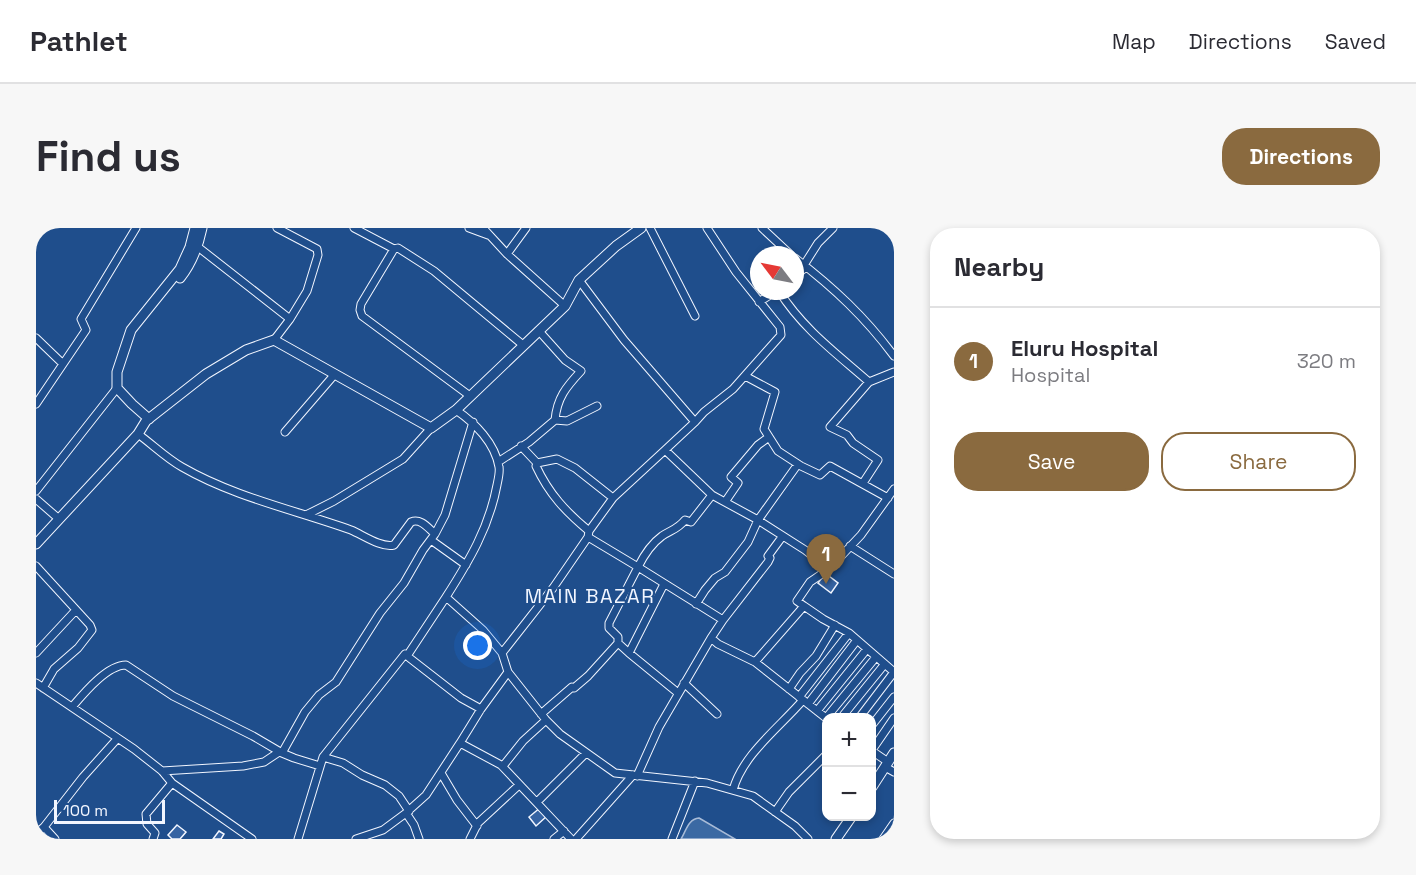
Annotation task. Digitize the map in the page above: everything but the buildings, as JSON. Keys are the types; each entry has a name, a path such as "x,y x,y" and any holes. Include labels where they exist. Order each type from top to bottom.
{"main road":[{"path":"149,419 117,388 117,372 131,330 180,269 190,247 195,228"},
{"path":"126,342 135,335 188,267 198,247 202,228"},
{"path":"36,544 138,434 149,419 206,374 246,350 273,340 430,428 456,410 471,396 565,306 579,280 616,246 641,228"},
{"path":"876,780 894,753"},
{"path":"837,839 849,821"}],"street":[{"path":"36,404 86,330 81,319 136,228"},
{"path":"273,340 290,319 307,291 318,255 317,249 277,228"},
{"path":"356,228 394,249 398,248 434,271 524,345"},
{"path":"469,228 490,236"},
{"path":"483,228 507,254 565,306"},
{"path":"507,254 526,228"},
{"path":"650,228 695,316"},
{"path":"502,653 553,588 613,498 704,412 733,389 781,335 780,327 759,302 707,228"},
{"path":"762,228 781,246"},
{"path":"833,228 818,243 805,266 846,299 872,326 894,356"},
{"path":"198,247 290,319"},
{"path":"394,249 361,304 362,316 471,396"},
{"path":"579,280 624,340 695,422"},
{"path":"784,300 805,325 869,382"},
{"path":"498,462 529,442 555,420 557,404 580,371 565,360 539,331"},
{"path":"36,338 63,364"},
{"path":"863,483 878,460 847,435 830,427 869,382 894,372"},
{"path":"285,432 335,374"},
{"path":"745,376 775,392 764,429 778,451 820,475 830,466 888,498"},
{"path":"36,491 117,388"},
{"path":"555,420 567,421 597,406"},
{"path":"407,656 479,544 489,519 500,468 492,447 473,422 456,410"},
{"path":"162,771 243,766 264,762 281,752 305,712 319,695 336,682 380,613 404,583 446,515 473,422"},
{"path":"308,514 403,459 430,428"},
{"path":"138,434 181,467 237,493 308,514 389,546 394,545 411,522 420,521 433,537 466,565"},
{"path":"725,502 738,483 731,477 758,445 769,437"},
{"path":"521,446 537,463 536,466 551,494 589,534 723,620"},
{"path":"665,450 712,495 758,520 830,568"},
{"path":"537,463 557,459 575,468 613,498"},
{"path":"696,604 715,578 725,572 748,543 758,520 798,464"},
{"path":"862,713 894,672 849,633 797,601 810,582 830,568 850,546 894,489"},
{"path":"503,766 565,692 574,688 588,676 618,643 618,637 609,628 609,623 652,545 662,536 678,529 686,520 691,522 712,495"},
{"path":"36,499 58,519"},
{"path":"576,839 635,775 678,693 711,638 768,562 770,558 768,556 782,537"},
{"path":"850,546 894,574"},
{"path":"36,566 92,630 39,685 162,771 172,783 252,839"},
{"path":"629,653 664,584"},
{"path":"446,597 483,630 502,653 507,672 560,734 615,773 694,781 753,796 795,826 808,839"},
{"path":"755,662 804,606"},
{"path":"36,653 76,610"},
{"path":"789,689 816,656 835,625"},
{"path":"803,700 849,633"},
{"path":"711,638 718,644 755,662 822,715"},
{"path":"733,790 738,774 763,743 857,640"},
{"path":"618,643 678,693"},
{"path":"817,711 867,649"},
{"path":"298,839 323,757 405,654 461,698 481,709"},
{"path":"830,713 876,657"},
{"path":"72,707 88,688 112,669 119,665 126,665 173,696 281,752 320,765"},
{"path":"844,713 884,665"},
{"path":"356,839 383,830 408,812 426,795 507,672"},
{"path":"684,683 717,714"},
{"path":"876,720 894,696"},
{"path":"876,744 894,718"},
{"path":"36,834 117,739"},
{"path":"459,743 503,766 571,839"},
{"path":"537,802 586,753"},
{"path":"876,754 894,772"},
{"path":"323,757 344,763 362,775 385,784 399,796 419,839"},
{"path":"775,812 789,792 822,759"},
{"path":"441,773 448,787 477,826"},
{"path":"672,839 694,781"},
{"path":"153,839 155,833 147,824 146,814 172,783"},
{"path":"470,839 477,826 492,809 519,785"},
{"path":"883,839 894,823"},
{"path":"44,827 55,839"},
{"path":"554,839 564,831"}],"water":[{"path":"699,818 735,839 681,839 690,823"}],"place":[{"name":"Eluru Hospital","path":"826,584"}],"district":[{"name":"MAIN BAZAR","path":"590,596"}]}
